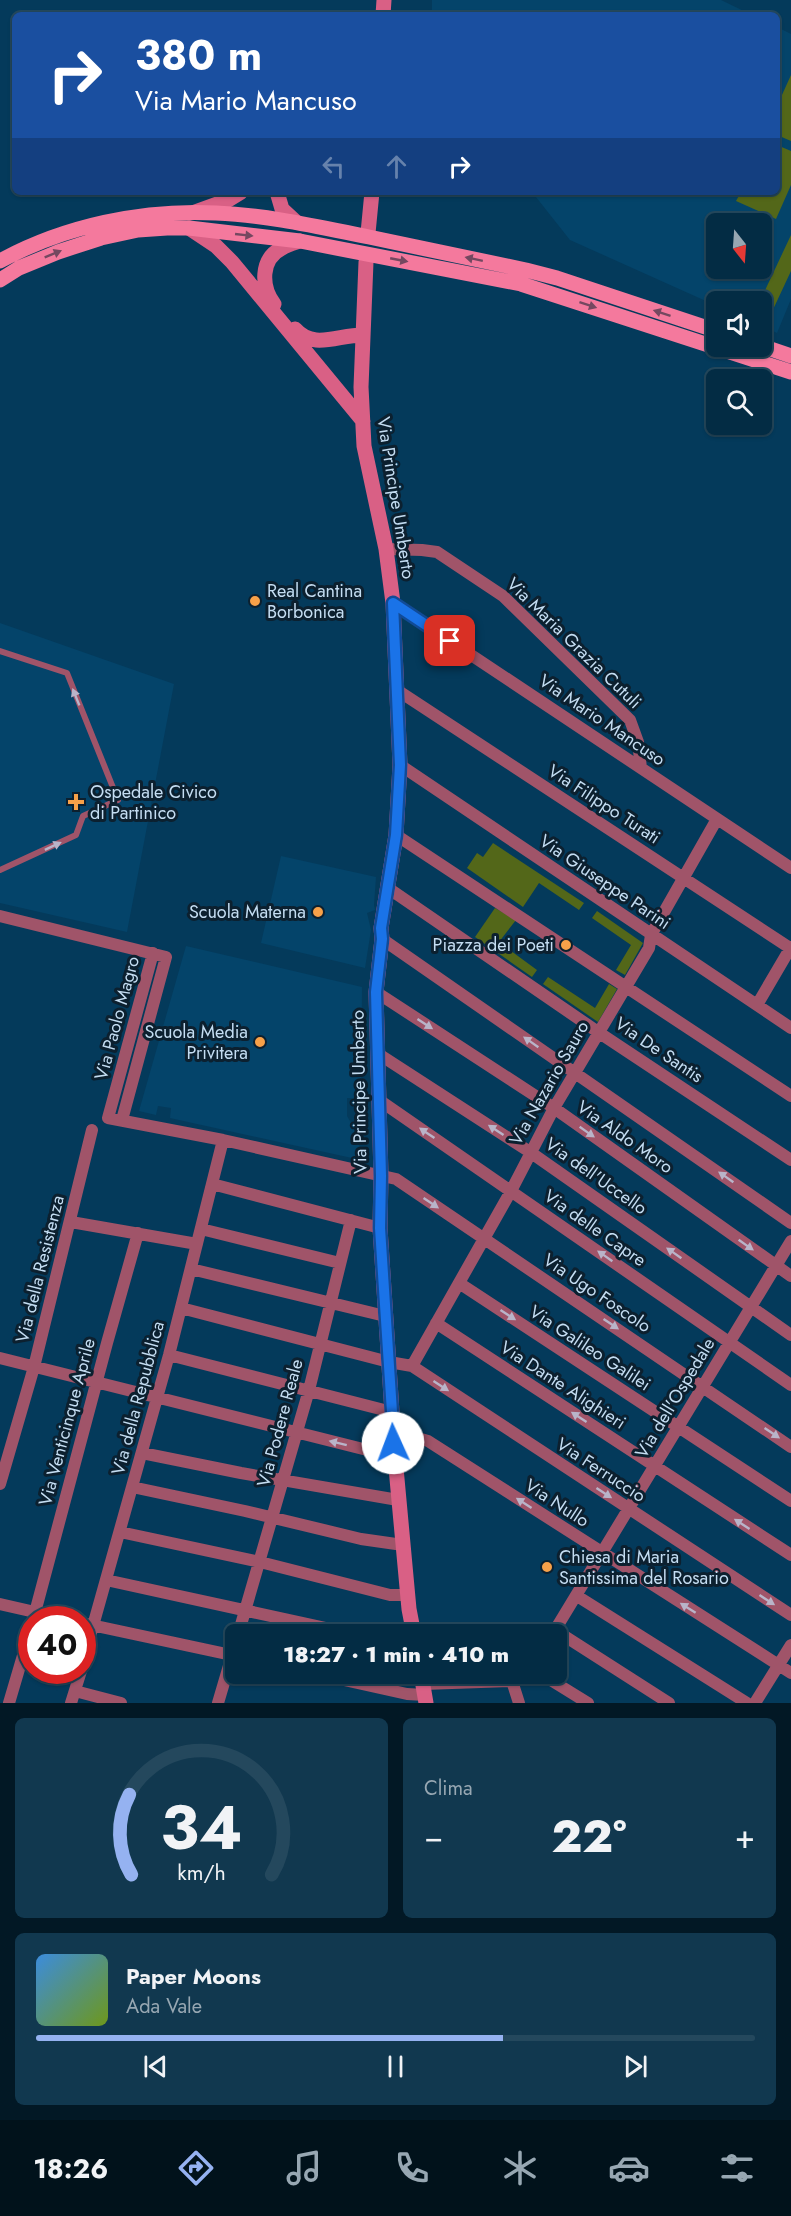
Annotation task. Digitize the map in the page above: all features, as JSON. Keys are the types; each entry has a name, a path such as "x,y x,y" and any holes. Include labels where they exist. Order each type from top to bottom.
{"main road":[{"path":"0,261 53,238 97,224 134,217 195,212 238,214 296,222 557,278 706,327"},
{"path":"0,280 20,268 58,252 101,238 138,230 189,228 300,241 521,284 791,372"},
{"path":"772,349 791,356"}],"street":[{"path":"195,212 236,195"},
{"path":"278,195 282,209 296,222"},
{"path":"368,233 372,195"},
{"path":"189,228 216,246 232,262 363,421"},
{"path":"300,241 279,248 264,272 271,301 300,334 310,340 321,341 362,335"},
{"name":"Via Principe Umberto","path":"366,262 361,387 364,446 386,549 393,603 400,765 396,835 381,928 382,939 376,992 381,1176 380,1228 392,1412 390,1430 395,1457 407,1595 412,1624"},
{"path":"342,394 354,394 361,387"},
{"name":"Via Maria Grazia Cutuli","path":"386,549 437,552 503,596 630,720 638,742 641,768"},
{"name":"Via Mario Mancuso","path":"393,603 791,868"},
{"name":"Via Filippo Turati","path":"397,690 791,948"},
{"name":"Via Giuseppe Parini","path":"400,765 791,1028"},
{"name":"Via Nazario Sauro","path":"412,1366 511,1191 574,1072 649,948 651,935 717,819"},
{"path":"396,835 791,1096"},
{"name":"Via De Santis","path":"388,888 598,1032 791,1160"},
{"path":"0,916 153,953"},
{"path":"382,939 791,1223"},
{"path":"756,1005 791,948"},
{"name":"Via Paolo Magro","path":"122,1120 166,957 153,953 108,1118 223,1140 381,1176"},
{"name":"Via Aldo Moro","path":"376,992 554,1108 791,1276"},
{"name":"Via dell'Uccello","path":"377,1053 530,1152 791,1335"},
{"name":"Via delle Capre","path":"379,1100 791,1385"},
{"name":"Via della Resistenza","path":"0,1484 34,1367 92,1130"},
{"name":"Via della Repubblica","path":"95,1606 106,1580 169,1355 223,1140"},
{"name":"Via Ugo Foscolo","path":"381,1176 396,1179 791,1447"},
{"path":"212,1184 380,1228"},
{"name":"Via Podere Reale","path":"242,1624 309,1390 351,1220"},
{"path":"70,1222 197,1244"},
{"path":"201,1229 340,1263"},
{"name":"Via Venticinque Aprile","path":"37,1606 138,1233"},
{"name":"Via dell'Ospedale","path":"560,1624 791,1241"},
{"path":"191,1269 385,1316"},
{"name":"Via Galileo Galilei","path":"459,1283 791,1501"},
{"name":"Via Ferruccio","path":"181,1308 412,1366 791,1615"},
{"name":"Via Dante Alighieri","path":"436,1323 791,1555"},
{"path":"169,1355 392,1412"},
{"path":"0,1358 395,1457"},
{"name":"Via Nullo","path":"390,1430 429,1441 791,1673"},
{"path":"142,1453 398,1500"},
{"path":"132,1487 273,1517 361,1539 403,1545"},
{"path":"120,1532 260,1562 390,1595 407,1595"},
{"path":"106,1580 309,1624"},
{"path":"577,1596 747,1703"},
{"path":"0,1604 18,1610"},
{"path":"96,1626 225,1654"},
{"path":"567,1641 669,1703"},
{"path":"755,1703 791,1645"},
{"path":"9,1703 18,1672"},
{"path":"218,1703 225,1681"},
{"path":"362,1684 407,1694 424,1689 479,1684"},
{"path":"513,1684 519,1703"},
{"path":"557,1684 588,1703"},
{"path":"73,1697 121,1703"}],"lane":[{"path":"0,651 67,673 118,800 84,816 76,835 0,870"}],"shaded area":[{"path":"432,0 721,0 746,12 432,12"},
{"path":"780,28 791,34 791,299 777,333 772,331 772,291 706,291 706,301 570,240 534,195 780,195"},
{"name":"Ospedale Civico di Partinico","path":"0,623 174,684 127,932 0,903"},
{"name":"Scuola Materna","path":"281,856 376,877 375,910 367,913 371,930 365,968 261,943"},
{"name":"Scuola Media Privitera","path":"186,946 362,987 361,1098 347,1098 347,1116 358,1135 361,1160 170,1118 171,1108 158,1106 156,1115 139,1111"}],"green space":[{"path":"791,75 791,141 780,136 780,99"},
{"path":"780,146 791,151 791,185 776,219 772,217 772,213 763,213 736,201 739,195 780,195"},
{"path":"791,235 791,271 772,312 772,291 765,291"},
{"path":"493,843 584,903 579,910 539,883 523,907 467,868 477,853 483,857"},
{"path":"495,908 516,920 499,942 537,970 532,977 475,937"},
{"path":"597,911 643,943 625,975 616,970 631,945 592,918"},
{"path":"548,977 595,1008 609,984 617,989 598,1022 543,984"}],"place":[{"name":"Real Cantina Borbonica","path":"255,601"},
{"name":"Ospedale Civico di Partinico","path":"76,802"},
{"name":"Scuola Materna","path":"318,912"},
{"name":"Piazza dei Poeti","path":"566,945"},
{"name":"Scuola Media Privitera","path":"260,1042"},
{"name":"Chiesa di Maria Santissima del Rosario","path":"547,1567"}],"route":[{"path":"393,1443 390,1430 392,1412 380,1228 381,1176 376,992 382,939 381,928 396,835 400,765 393,603 450,641"}]}
